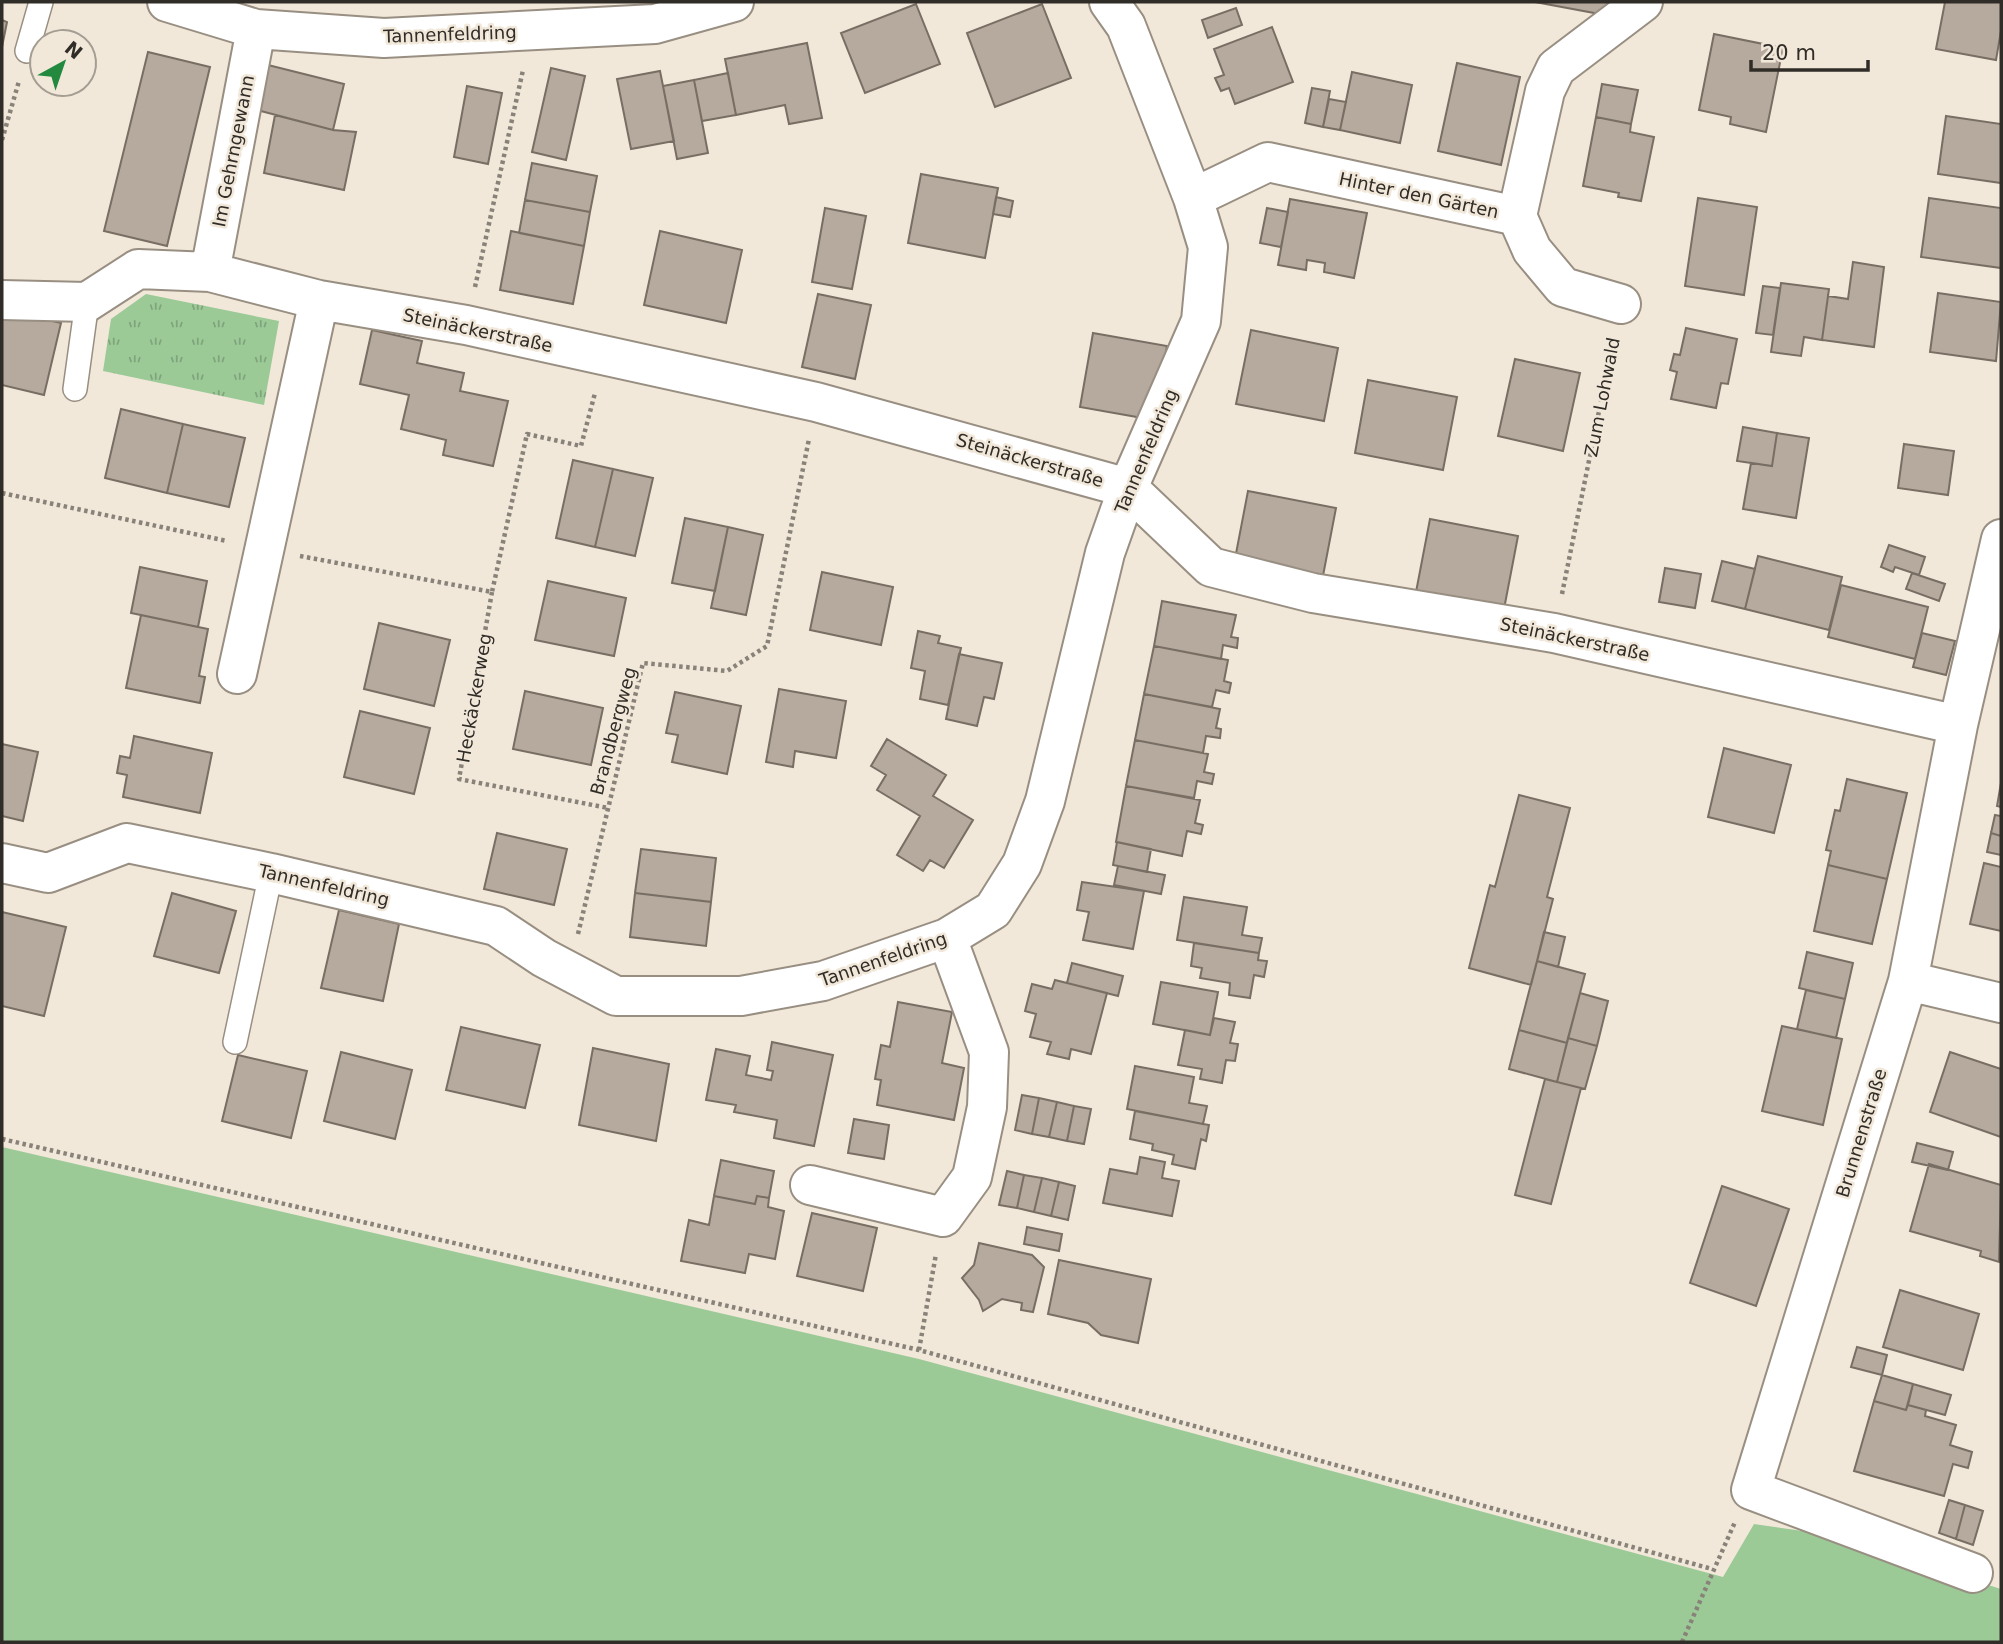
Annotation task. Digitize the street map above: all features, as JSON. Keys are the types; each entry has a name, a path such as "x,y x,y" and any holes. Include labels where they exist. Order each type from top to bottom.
{"street":[{"name":"Tannenfeldring","path":"167,2 256,29 384,38 655,24 734,2"},
{"name":"Tannenfeldring","path":"2,863 48,873 127,843 271,873 496,926 544,958 616,996 741,996 823,981 947,938 993,910 1022,864 1045,801 1105,552 1128,488 1201,321 1208,247 1193,198 1126,26 1109,2"},
{"name":"Hinter den Gärten","path":"1193,198 1268,162 1517,216 1545,91 1556,68 1643,2"},
{"name":"Im Gehrngewann","path":"210,272 256,29"},
{"path":"1517,216 1532,250 1563,287 1621,304"},
{"name":"Steinäckerstraße","path":"86,302 138,269 210,272 319,300 466,325 816,402 1128,488 1211,567 1313,593 1554,632 1958,724"},
{"path":"2,300 86,302"},
{"path":"237,674 319,300"},
{"name":"Brunnenstraße","path":"1751,1490 1908,981 1958,724 2001,539"},
{"path":"810,1185 943,1217 972,1177 987,1107 989,1052 947,938"},
{"path":"1908,981 2001,1003"},
{"path":"1751,1490 1973,1573"}],"lane":[{"path":"27,51 41,2"},
{"path":"75,389 86,302"},
{"path":"235,1042 271,873"}],"path":[{"path":"466,325 531,31"},
{"path":"2,141 27,51"},
{"name":"Zum Lohwald","path":"1554,632 1621,304"},
{"name":"Heckäckerweg","path":"605,357 581,446 527,434 492,592 459,779 608,807"},
{"name":"Brandbergweg","path":"569,969 643,663 727,671 767,646 816,402"},
{"path":"2,493 266,550 492,592"},
{"path":"2,1139 919,1350 1712,1569"},
{"path":"919,1350 943,1217"},
{"path":"1682,1642 1712,1569 1751,1490"}],"green space":[{"path":"146,294 279,321 264,405 103,371 111,319"},
{"path":"2,1147 919,1359 1723,1577 1754,1524 1824,1534 2001,1589 2001,1642 2,1642"}],"building":[{"path":"1535,2 1608,2 1605,15"},
{"path":"1945,2 2001,2 2001,31 1996,60 1936,49"},
{"path":"916,4 940,64 865,93 841,33"},
{"path":"1042,4 1071,78 995,107 967,33"},
{"path":"1236,8 1242,25 1208,38 1202,20"},
{"path":"2,20 7,22 2,47"},
{"path":"1272,27 1293,82 1235,104 1229,88 1221,91 1215,78 1224,75 1214,49"},
{"path":"1714,34 1783,48 1766,132 1730,124 1731,117 1699,110"},
{"path":"807,43 822,118 789,124 785,105 736,115 725,59"},
{"path":"148,52 210,67 167,246 104,231"},
{"path":"1457,63 1520,77 1501,165 1438,151"},
{"path":"268,65 344,84 333,130 257,110"},
{"path":"551,68 585,76 566,160 532,152"},
{"path":"660,71 674,141 631,149 617,79"},
{"path":"1352,72 1412,85 1400,143 1340,130"},
{"path":"728,73 736,115 702,121 694,80"},
{"path":"694,80 708,153 677,159 663,86"},
{"path":"1602,84 1638,90 1631,124 1596,117"},
{"path":"467,86 502,93 488,164 454,157"},
{"path":"1312,88 1330,91 1323,127 1305,123"},
{"path":"1329,99 1346,102 1340,130 1323,127"},
{"path":"275,115 333,130 356,132 344,190 264,173"},
{"path":"1946,116 2001,124 2001,183 1938,174"},
{"path":"1596,117 1631,124 1630,132 1654,137 1641,201 1618,197 1619,193 1583,186"},
{"path":"532,163 597,176 590,212 525,200"},
{"path":"921,174 998,188 985,258 908,243"},
{"path":"996,197 1013,201 1010,217 993,214"},
{"path":"1698,198 1757,207 1744,295 1685,286"},
{"path":"1929,198 2001,208 2001,268 1921,257"},
{"path":"1290,199 1367,213 1354,278 1324,272 1325,263 1307,260 1306,270 1278,265"},
{"path":"525,200 590,212 584,246 519,233"},
{"path":"825,208 866,216 852,289 812,282"},
{"path":"1267,208 1288,212 1281,247 1260,243"},
{"path":"511,231 584,246 573,304 500,290"},
{"path":"660,231 742,250 726,323 644,305"},
{"path":"1853,262 1884,267 1874,347 1822,340 1828,296 1848,299"},
{"path":"1781,283 1829,289 1822,340 1804,337 1801,356 1771,352"},
{"path":"1763,286 1780,288 1773,335 1756,333"},
{"path":"1938,293 2001,302 1996,361 1930,352"},
{"path":"818,294 871,305 855,379 802,367"},
{"path":"2,309 61,323 44,395 2,385"},
{"path":"1686,328 1737,339 1728,384 1721,383 1716,408 1671,399 1677,372 1670,370 1674,354 1680,355"},
{"path":"372,330 422,341 417,363 464,373 460,391 508,401 493,466 443,455 446,440 401,429 409,395 360,384"},
{"path":"1251,330 1338,348 1324,421 1236,404"},
{"path":"1093,333 1167,346 1154,420 1080,407"},
{"path":"1515,359 1580,373 1563,451 1498,436"},
{"path":"1368,380 1457,397 1443,470 1355,453"},
{"path":"121,409 183,424 167,493 105,478"},
{"path":"183,424 245,438 229,507 167,493"},
{"path":"1743,427 1777,433 1772,466 1737,461"},
{"path":"1777,433 1809,438 1796,518 1743,509 1751,463 1772,466"},
{"path":"1904,444 1954,451 1948,495 1898,488"},
{"path":"573,460 613,469 595,547 556,538"},
{"path":"613,469 653,478 635,556 595,547"},
{"path":"1248,491 1336,508 1322,581 1234,564"},
{"path":"685,518 728,527 715,591 672,583"},
{"path":"1430,519 1518,536 1504,609 1416,592"},
{"path":"728,527 763,535 746,615 711,608"},
{"path":"1889,545 1925,557 1919,575 1895,567 1893,572 1881,567"},
{"path":"1758,556 1842,577 1829,630 1745,609"},
{"path":"1722,561 1755,569 1745,609 1712,601"},
{"path":"140,567 207,581 198,627 131,613"},
{"path":"1665,568 1701,574 1695,608 1659,602"},
{"path":"822,572 893,587 881,645 810,630"},
{"path":"1912,573 1945,584 1939,601 1906,589"},
{"path":"548,581 626,598 614,656 535,640"},
{"path":"1841,585 1928,607 1915,659 1828,637"},
{"path":"1162,601 1236,615 1231,637 1238,638 1237,648 1223,645 1221,659 1154,646"},
{"path":"141,615 208,629 199,676 205,677 200,703 126,688"},
{"path":"379,623 450,640 434,706 364,689"},
{"path":"918,631 940,636 938,643 961,648 948,705 920,699 925,671 911,668"},
{"path":"1922,633 1955,641 1946,675 1913,667"},
{"path":"1154,646 1228,660 1224,681 1231,683 1229,693 1216,690 1212,707 1144,694"},
{"path":"959,654 1002,663 994,699 984,697 977,726 946,719"},
{"path":"779,689 846,701 836,758 795,751 793,767 766,762"},
{"path":"525,691 603,708 591,765 513,749"},
{"path":"675,692 741,706 727,774 672,762 678,735 666,733"},
{"path":"1144,694 1220,709 1216,728 1221,729 1220,738 1206,736 1203,753 1135,740"},
{"path":"360,711 430,728 414,794 344,777"},
{"path":"134,736 212,753 200,813 123,797 127,775 117,773 120,756 130,758"},
{"path":"887,739 946,775 933,796 973,820 944,868 930,860 923,871 897,855 920,816 877,790 886,775 871,766"},
{"path":"1135,740 1208,754 1204,772 1214,774 1212,784 1197,781 1194,798 1126,786"},
{"path":"2,744 38,752 23,821 2,816"},
{"path":"1724,748 1791,765 1774,833 1708,817"},
{"path":"1847,779 1907,793 1887,879 1828,865 1831,851 1826,850 1835,810 1840,811"},
{"path":"2001,783 2001,807 1997,806"},
{"path":"1126,786 1200,800 1195,823 1203,825 1201,834 1187,831 1182,856 1116,842"},
{"path":"1519,795 1570,808 1547,897 1553,899 1531,985 1469,968 1490,885 1495,887"},
{"path":"1995,815 2001,816 2001,836 1991,833"},
{"path":"497,833 567,849 554,905 484,889"},
{"path":"1991,833 2001,836 2001,855 1987,852"},
{"path":"1117,842 1151,849 1147,872 1113,865"},
{"path":"641,849 716,858 711,902 635,893"},
{"path":"1984,863 2001,867 2001,931 1970,924"},
{"path":"1828,865 1887,879 1872,944 1814,931"},
{"path":"1118,866 1165,875 1161,894 1114,885"},
{"path":"1082,882 1144,891 1133,949 1083,940 1089,912 1077,910"},
{"path":"172,893 236,911 219,973 154,956"},
{"path":"635,893 711,902 706,946 630,937"},
{"path":"1184,897 1247,907 1242,935 1262,938 1259,953 1177,940"},
{"path":"339,910 399,924 383,1001 321,988"},
{"path":"2,912 66,927 44,1016 2,1006"},
{"path":"1544,932 1565,937 1558,967 1537,961"},
{"path":"1194,943 1259,953 1258,960 1267,961 1264,977 1254,975 1250,998 1229,995 1230,983 1200,978 1202,968 1191,966"},
{"path":"1807,952 1853,963 1845,999 1799,988"},
{"path":"1537,961 1585,974 1567,1043 1519,1030"},
{"path":"1072,963 1123,976 1118,996 1067,983"},
{"path":"1055,980 1107,993 1091,1054 1071,1049 1069,1059 1047,1054 1051,1042 1030,1037 1036,1014 1025,1011 1032,984 1052,989"},
{"path":"1161,982 1218,992 1210,1035 1153,1024"},
{"path":"1806,990 1845,999 1836,1038 1797,1029"},
{"path":"1580,993 1608,1001 1597,1046 1568,1038"},
{"path":"898,1002 952,1012 942,1063 964,1068 954,1120 877,1105 881,1080 875,1079 881,1045 890,1047"},
{"path":"1214,1018 1235,1022 1230,1043 1238,1044 1235,1061 1226,1060 1222,1083 1200,1079 1202,1069 1178,1065 1185,1030 1210,1035"},
{"path":"1782,1026 1842,1039 1823,1125 1762,1111"},
{"path":"461,1027 540,1045 525,1108 446,1090"},
{"path":"1519,1030 1567,1043 1557,1082 1509,1069"},
{"path":"1568,1038 1597,1046 1585,1089 1557,1082"},
{"path":"772,1042 833,1055 814,1146 774,1138 777,1120 734,1112 736,1105 706,1100 716,1049 750,1056 746,1075 771,1080 773,1071 767,1070"},
{"path":"593,1048 669,1064 656,1141 579,1125"},
{"path":"341,1052 412,1070 395,1139 324,1121"},
{"path":"1950,1052 2001,1069 2001,1137 1930,1112"},
{"path":"238,1055 307,1071 291,1138 222,1121"},
{"path":"1135,1066 1194,1077 1189,1103 1207,1106 1203,1124 1127,1109"},
{"path":"1545,1079 1581,1088 1551,1204 1515,1195"},
{"path":"1022,1095 1039,1098 1032,1134 1015,1130"},
{"path":"1039,1098 1057,1102 1049,1137 1032,1134"},
{"path":"1057,1102 1074,1106 1067,1141 1049,1137"},
{"path":"1074,1106 1091,1109 1084,1144 1067,1141"},
{"path":"1135,1111 1209,1125 1206,1141 1201,1139 1195,1169 1172,1164 1174,1155 1152,1150 1153,1144 1130,1139"},
{"path":"854,1119 889,1125 884,1159 848,1153"},
{"path":"1917,1143 1953,1152 1948,1170 1912,1162"},
{"path":"1140,1157 1165,1162 1162,1178 1179,1181 1172,1216 1103,1203 1110,1169 1137,1174"},
{"path":"721,1160 774,1171 769,1198 757,1196 755,1204 714,1196"},
{"path":"1929,1164 2001,1185 1999,1262 1980,1256 1981,1251 1910,1231"},
{"path":"1007,1171 1024,1175 1017,1208 999,1205"},
{"path":"1024,1175 1042,1178 1034,1212 1017,1208"},
{"path":"1042,1178 1059,1182 1051,1216 1034,1212"},
{"path":"1059,1182 1075,1186 1068,1220 1051,1216"},
{"path":"1722,1186 1789,1209 1756,1306 1690,1283"},
{"path":"714,1196 755,1204 757,1196 769,1198 768,1207 784,1211 775,1259 749,1254 745,1273 681,1261 689,1220 709,1225"},
{"path":"812,1213 877,1228 863,1291 797,1276"},
{"path":"1027,1227 1062,1234 1059,1251 1024,1244"},
{"path":"979,1243 1032,1255 1044,1267 1033,1312 1021,1310 1022,1303 1002,1299 983,1311 979,1300 962,1278 974,1265"},
{"path":"1059,1260 1151,1279 1138,1343 1101,1335 1088,1323 1048,1314"},
{"path":"1900,1290 1979,1314 1963,1370 1883,1347"},
{"path":"1857,1347 1887,1355 1882,1375 1851,1367"},
{"path":"1882,1375 1913,1384 1906,1410 1874,1401"},
{"path":"1913,1384 1951,1395 1945,1415 1908,1405"},
{"path":"1874,1401 1906,1410 1908,1405 1926,1410 1925,1416 1956,1425 1950,1445 1972,1452 1968,1468 1953,1464 1944,1496 1854,1471"},
{"path":"1949,1500 1965,1505 1956,1539 1939,1533"},
{"path":"1965,1505 1983,1511 1973,1545 1956,1539"}]}
